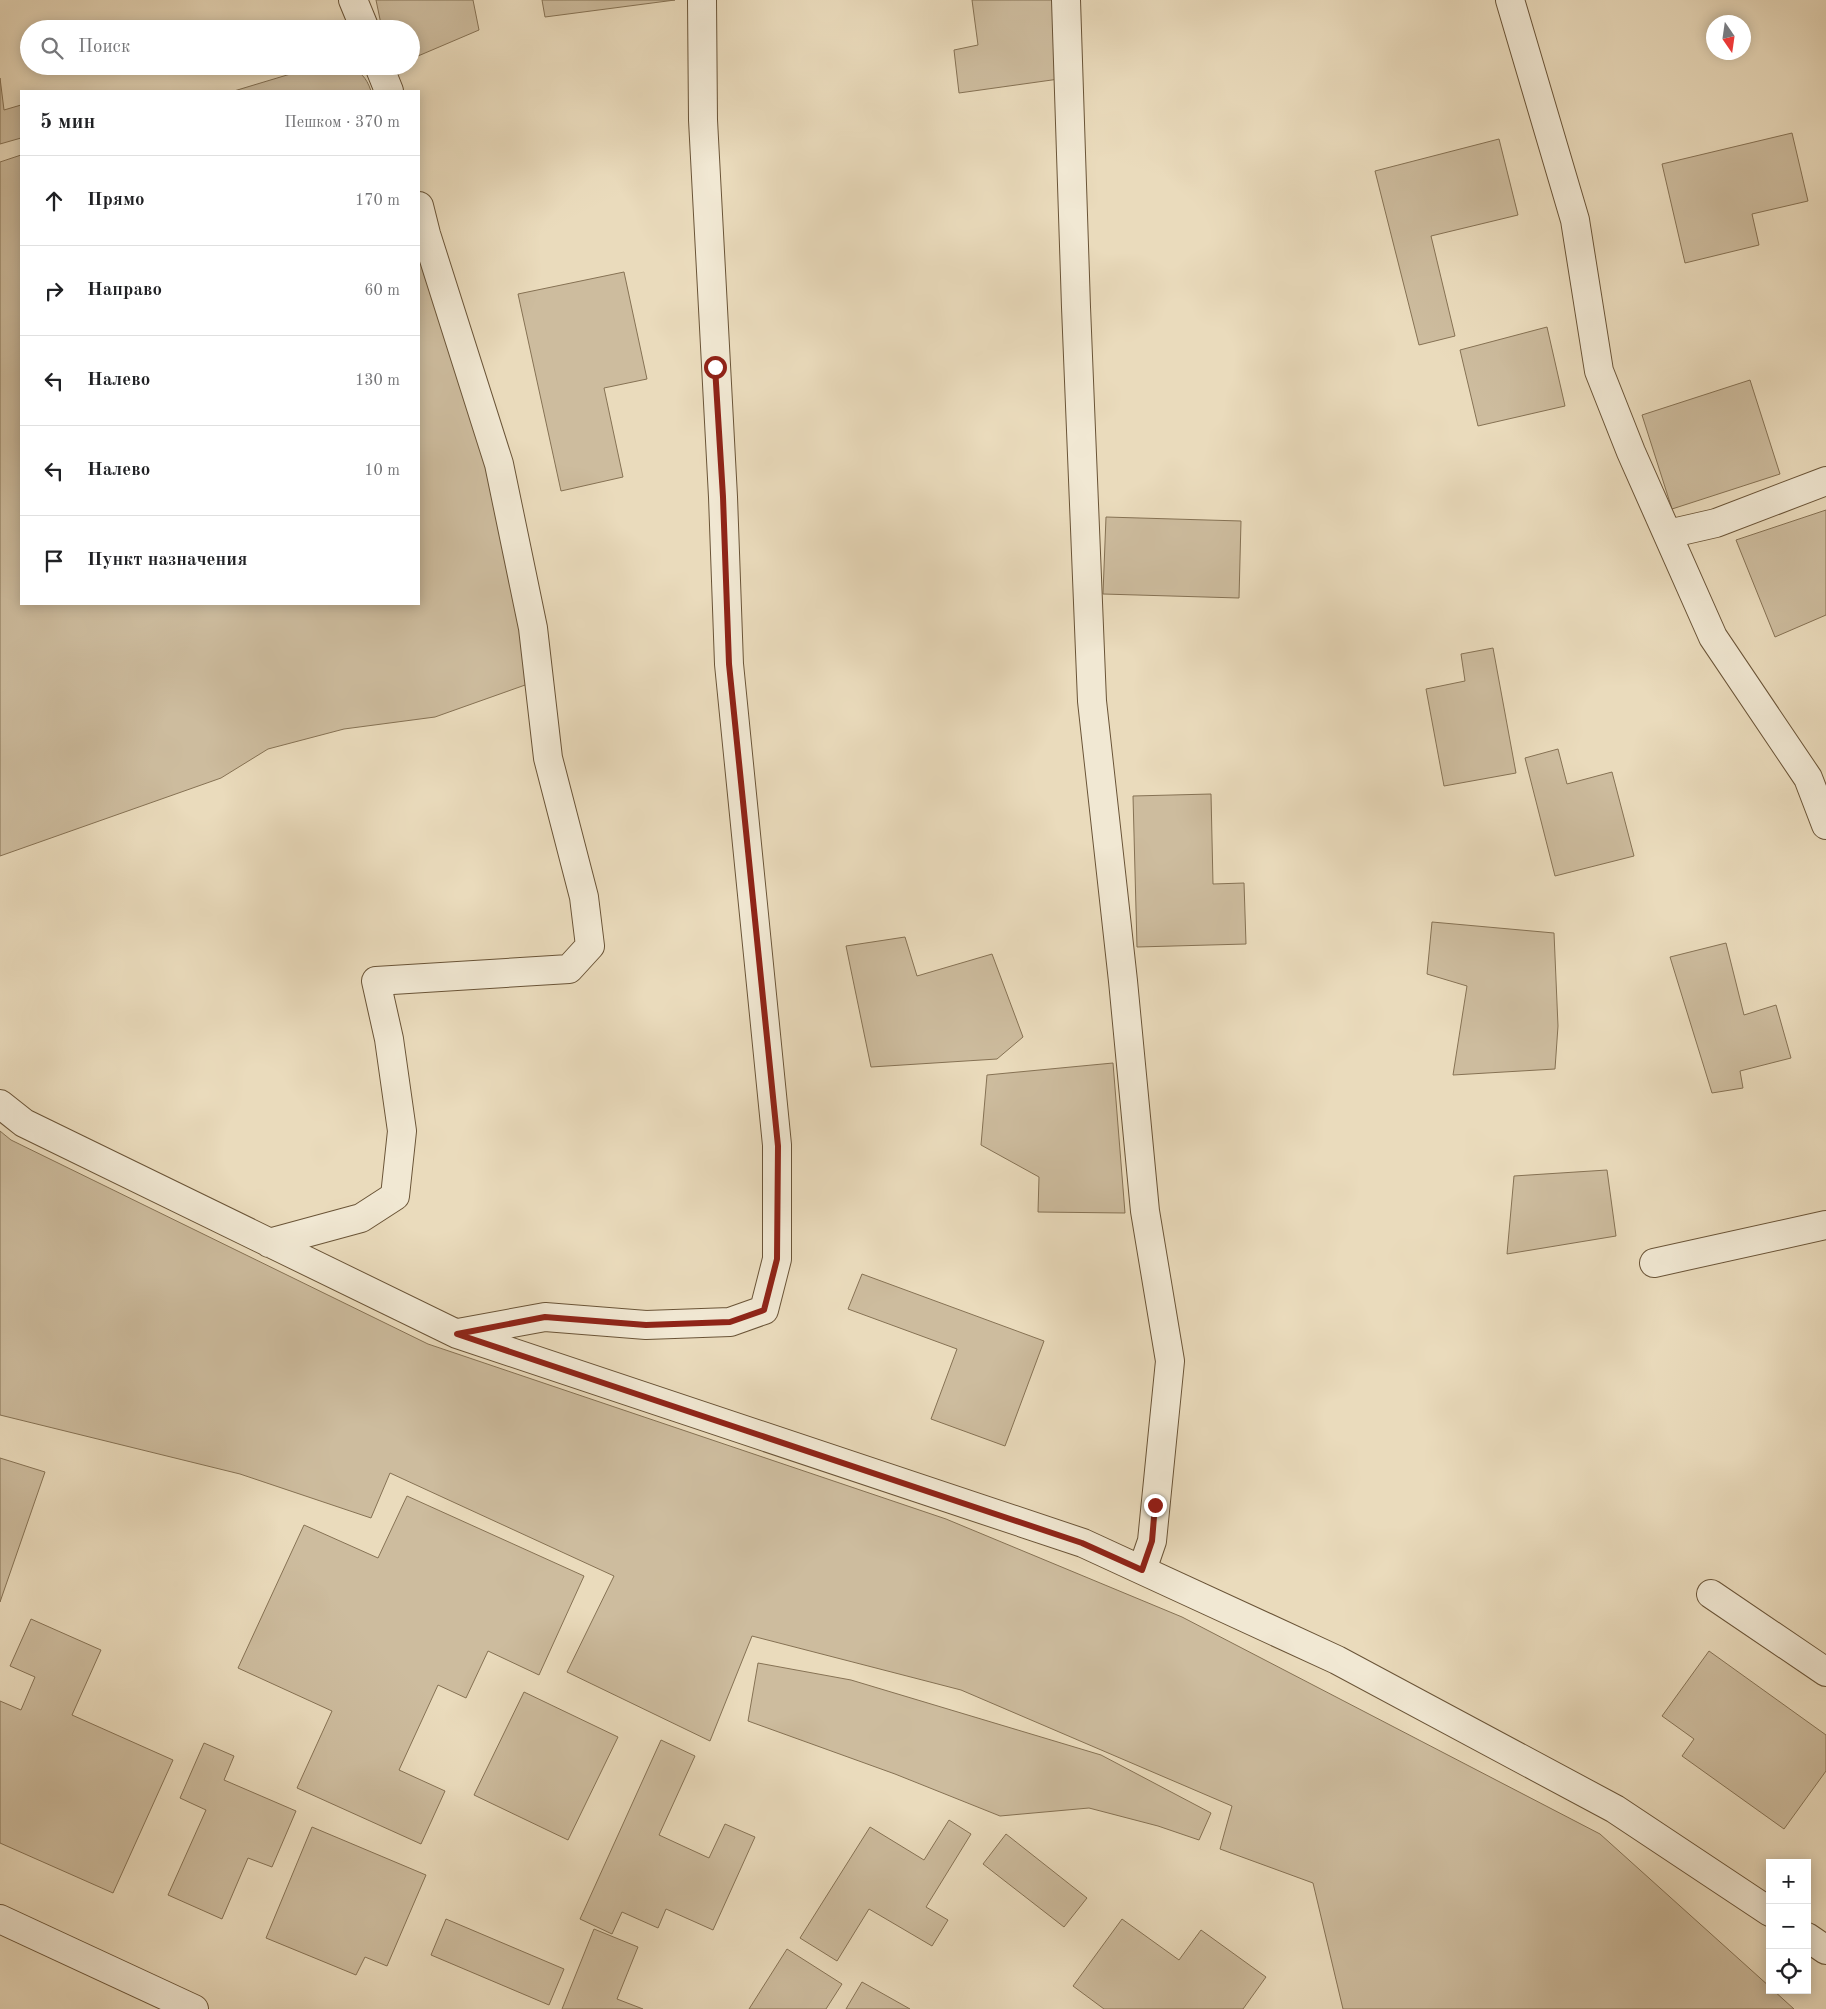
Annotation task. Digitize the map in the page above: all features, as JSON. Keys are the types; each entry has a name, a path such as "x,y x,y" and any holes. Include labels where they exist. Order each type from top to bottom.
{"street":[{"path":"354,0 362,20"},
{"path":"457,1334 545,1317 646,1325 730,1322 764,1310 777,1259 778,1146 729,664 723,497 704,129 702,0"},
{"path":"1066,0 1092,701 1123,981 1145,1211 1170,1361 1152,1541 1142,1570"},
{"path":"1510,0 1575,220 1599,371 1631,452 1713,637 1808,778 1826,825"},
{"path":"383,75 389,90"},
{"path":"269,1243 361,1218 395,1196 402,1130 389,1039 376,981 570,969 590,946 584,897 548,758 533,628 500,464 420,209"},
{"path":"1668,534 1716,523 1826,481"},
{"path":"0,1104 24,1123 457,1334 1082,1543 1142,1570 1337,1660 1615,1809 1766,1909"},
{"path":"1654,1263 1826,1225"},
{"path":"1711,1594 1826,1672"},
{"path":"0,1919 194,2009"},
{"path":"1811,1940 1826,1950"}],"shaded area":[{"path":"376,0 473,0 479,30 420,55 420,20 380,20"},
{"path":"542,0 675,0 545,17"},
{"path":"972,0 1059,0 1059,79 959,93 954,50 978,45"},
{"path":"287,75 362,75 371,90 237,90"},
{"path":"0,78 4,110 20,105 20,138 0,144"},
{"path":"1792,133 1808,201 1752,214 1759,245 1685,263 1662,164"},
{"path":"1499,139 1518,215 1431,236 1455,336 1419,345 1375,171"},
{"path":"20,155 20,605 420,605 420,252 492,470 523,621 528,684 435,717 344,729 268,749 221,778 0,856 0,162"},
{"path":"624,272 647,379 604,388 623,477 561,491 518,294"},
{"path":"1547,327 1565,406 1478,426 1460,350"},
{"path":"1750,380 1780,474 1672,509 1642,415"},
{"path":"1826,510 1826,615 1775,637 1736,540"},
{"path":"1106,517 1241,521 1239,598 1103,594"},
{"path":"1493,648 1516,773 1444,786 1426,689 1465,681 1461,654"},
{"path":"1558,749 1567,784 1612,772 1634,856 1555,876 1525,758"},
{"path":"1211,794 1213,884 1244,883 1246,944 1137,947 1133,796"},
{"path":"1432,922 1554,933 1558,1026 1555,1069 1453,1075 1467,986 1427,974"},
{"path":"905,937 917,976 992,954 1023,1037 997,1059 871,1067 846,946"},
{"path":"1726,943 1744,1015 1776,1005 1791,1058 1740,1071 1743,1088 1712,1093 1670,957"},
{"path":"1113,1063 1125,1213 1038,1212 1039,1177 981,1145 987,1075"},
{"path":"0,1131 11,1140 428,1344 946,1519 1182,1617 1600,1834 1766,1983 1766,1994 1777,1994 1794,2009 1343,2009 1313,1883 1220,1849 1232,1806 961,1690 752,1636 710,1741 567,1672 614,1576 390,1473 371,1518 240,1474 0,1415"},
{"path":"1607,1170 1616,1236 1507,1254 1514,1176"},
{"path":"862,1274 1044,1341 1005,1446 931,1419 957,1349 848,1309"},
{"path":"0,1458 45,1472 0,1602"},
{"path":"407,1496 584,1576 539,1675 488,1651 466,1698 438,1685 399,1770 445,1791 421,1844 297,1788 332,1711 238,1668 304,1525 378,1558"},
{"path":"31,1619 101,1650 72,1715 173,1760 113,1893 0,1843 0,1701 21,1710 35,1677 10,1666"},
{"path":"1709,1651 1826,1735 1826,1771 1784,1829 1682,1756 1694,1739 1662,1716"},
{"path":"758,1663 851,1680 1101,1755 1211,1813 1199,1840 1158,1826 1089,1808 1000,1816 895,1774 748,1721"},
{"path":"524,1692 618,1737 568,1840 474,1795"},
{"path":"661,1740 695,1756 659,1835 709,1858 725,1824 755,1837 713,1930 666,1909 658,1928 622,1912 612,1934 580,1919"},
{"path":"204,1743 234,1756 224,1780 296,1811 272,1867 248,1858 222,1919 168,1895 206,1810 180,1798"},
{"path":"949,1820 971,1834 926,1907 948,1920 932,1946 869,1909 837,1961 800,1938 870,1827 924,1860"},
{"path":"312,1827 426,1875 387,1966 365,1957 356,1975 266,1938"},
{"path":"1006,1834 1087,1898 1064,1927 983,1864"},
{"path":"446,1919 564,1969 549,2005 431,1955"},
{"path":"1122,1919 1179,1960 1201,1930 1266,1977 1243,2009 1104,2009 1073,1986"},
{"path":"594,1929 638,1947 617,1999 643,2009 562,2009"},
{"path":"787,1949 842,1984 826,2009 749,2009"},
{"path":"862,1982 910,2009 846,2009"}],"route":[{"path":"715,367 723,497 729,664 753,915 778,1146 777,1259 764,1310 730,1322 646,1325 545,1317 457,1334 1082,1543 1142,1570 1152,1541 1155,1505"}]}
